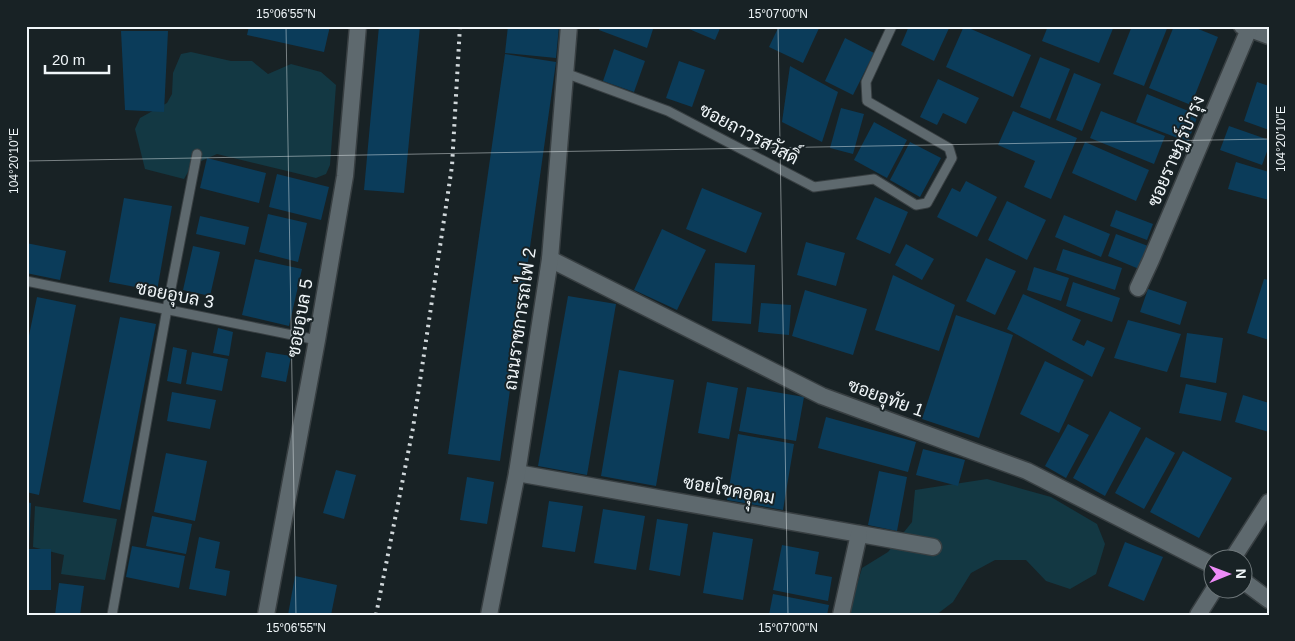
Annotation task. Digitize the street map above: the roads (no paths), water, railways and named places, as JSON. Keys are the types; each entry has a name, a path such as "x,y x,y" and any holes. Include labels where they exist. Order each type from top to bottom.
{"street":[{"name":"ซอยอุบล 5","path":"266,615 345,176 358,26"},
{"name":"ถนนราชการรถไฟ 2","path":"489,615 517,473 550,259 569,26"},
{"path":"1245,28 1269,36"},
{"name":"ซอยราษฏร์บำรุง","path":"1138,288 1245,28"},
{"name":"ซอยอุทัย 1","path":"550,259 822,396 1027,471 1202,560"},
{"name":"ซอยโชคอุุดม","path":"517,473 933,547"},
{"path":"1240,548 1269,502"},
{"path":"841,615 859,534"},
{"path":"1252,587 1269,600"},
{"path":"1198,615 1208,598"}],"lane":[{"name":"ซอยถาวรสวัสดิ์","path":"565,73 668,110 814,186 874,179 916,205 927,203 952,158 949,148 867,100 866,82 892,26"},
{"path":"112,615 197,154"},
{"name":"ซอยอุบล 3","path":"26,281 317,340"}],"railway":[{"path":"376,615 413,428 452,166 460,26"}]}
